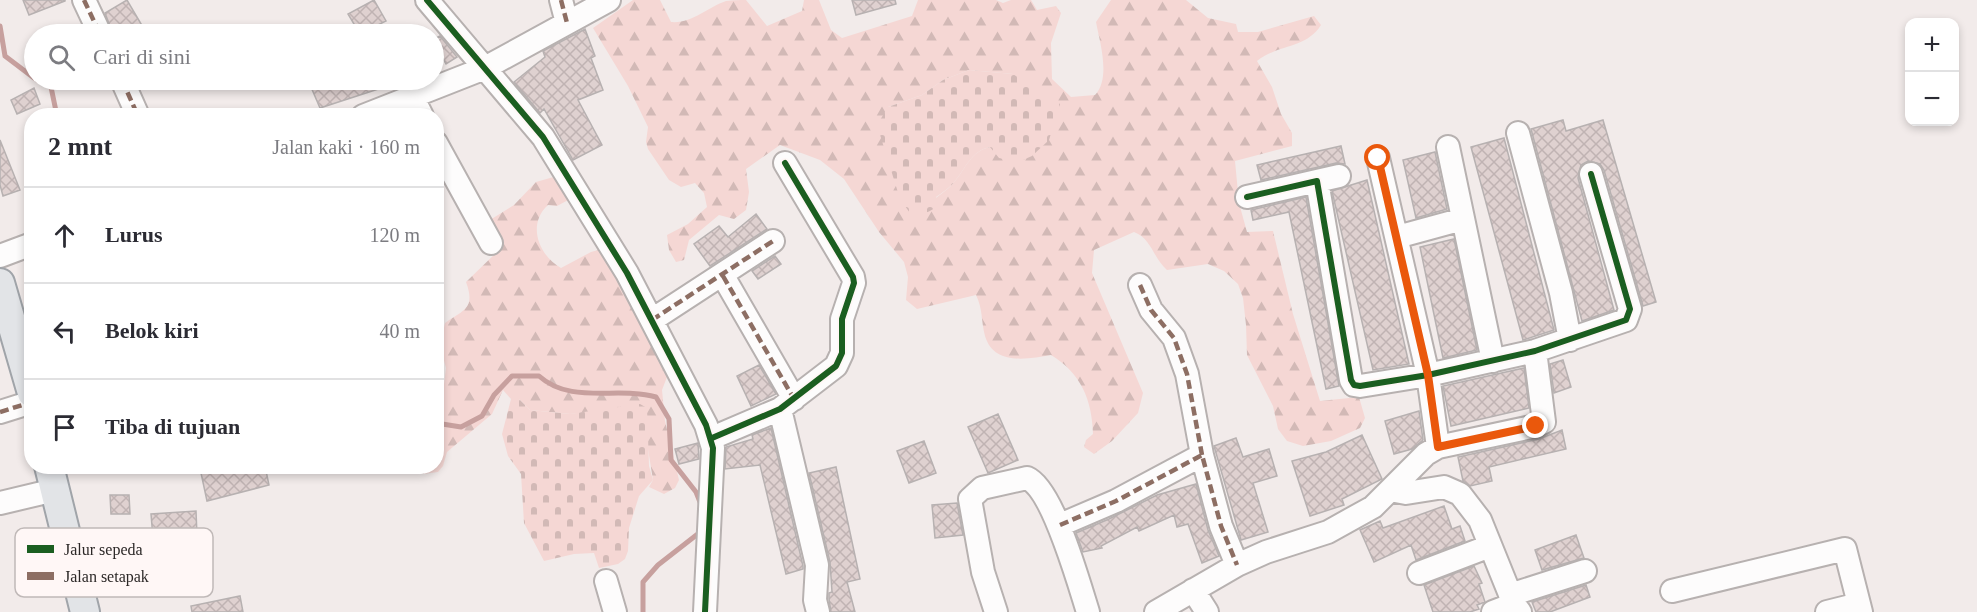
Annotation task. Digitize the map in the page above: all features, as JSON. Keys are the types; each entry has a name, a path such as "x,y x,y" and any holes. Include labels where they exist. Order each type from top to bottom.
{"main road":[{"path":"0,283 24,366"},
{"path":"52,478 64,528"},
{"path":"81,597 85,612"}],"street":[{"path":"84,0 95,24"},
{"path":"427,0 465,48 485,68 543,137 627,273 712,438 705,612"},
{"path":"561,0 567,23"},
{"path":"417,106 609,0"},
{"path":"126,90 134,108"},
{"path":"1518,133 1561,293 1570,340"},
{"path":"1448,147 1493,361"},
{"path":"444,158 491,243"},
{"path":"1378,158 1428,375 1438,447"},
{"path":"712,438 787,404 839,362 842,353 842,319 854,280 785,164"},
{"path":"1317,181 1351,380 1354,385 1360,386 1428,375 1535,351 1626,320 1629,315 1591,174"},
{"path":"1247,197 1339,176"},
{"path":"1396,237 1463,219"},
{"path":"652,320 723,276 773,241"},
{"path":"0,256 24,247"},
{"path":"723,276 787,404 817,565 815,600 818,612"},
{"path":"1140,285 1151,310 1174,338 1186,374 1202,455 1221,526 1237,565"},
{"path":"1156,612 1237,565 1266,552 1328,532 1373,507 1426,454 1438,447 1536,426 1544,422 1535,351"},
{"path":"0,412 24,404"},
{"path":"1060,525 1116,501 1202,455"},
{"path":"0,503 52,478"},
{"path":"996,612 983,572 969,504 972,495 982,488 1029,478 1035,483 1060,525 1088,612"},
{"path":"1390,490 1406,493 1444,487 1460,494 1480,520 1509,606 1585,571"},
{"path":"1419,573 1490,546"},
{"path":"1672,591 1845,549 1860,608 1827,612"},
{"path":"606,581 615,612"},
{"path":"1193,590 1207,612"}],"green space":[{"path":"633,0 660,0 671,22 678,22 692,18 726,1 746,0 767,26 802,11 804,0 819,0 831,30 842,38 912,16 918,0 996,0 1003,3 1011,0 1031,0 1037,10 1056,6 1061,13 1051,43 1052,79 1071,97 1095,95 1100,88 1103,60 1096,22 1111,0 1186,0 1208,18 1236,24 1238,32 1258,32 1314,16 1321,25 1315,33 1257,61 1272,87 1281,114 1292,133 1292,146 1235,161 1239,203 1247,232 1273,231 1293,314 1320,401 1359,397 1365,418 1360,428 1331,441 1303,446 1287,441 1278,429 1273,406 1247,355 1243,298 1238,284 1224,271 1208,264 1167,270 1145,239 1134,232 1094,250 1092,273 1143,393 1138,413 1112,441 1094,454 1084,447 1086,440 1093,434 1087,399 1083,388 1070,370 1051,355 1022,359 996,352 989,346 985,336 976,295 917,309 906,300 908,277 904,262 879,232 844,179 820,160 780,145 746,169 749,192 746,210 734,219 719,215 689,240 684,260 676,262 669,250 667,235 688,224 707,207 704,193 695,183 681,187 669,180 648,149 646,142 648,127 628,86 593,28","holes":["969,70 1013,74 990,147 973,156 953,184 936,198 888,107 922,95 943,80"]},
{"path":"969,70 1013,74 1060,104 1049,140 1032,156 1018,162 999,158 990,147 983,149 973,156 951,186 936,197 939,204 936,207 926,213 910,213 900,199 877,125 888,107 922,95 943,80"},
{"path":"557,176 572,198 557,206 548,205 538,221 538,239 546,255 561,268 591,252 602,249 659,352 667,377 662,390 665,421 679,480 675,488 664,494 649,487 653,480 648,449 602,411 570,414 530,410 519,399 511,399 503,390 492,414 447,452 444,462 445,323 466,308 469,291 466,282 500,249 490,220 514,205 536,182"},
{"path":"511,399 519,399 530,410 570,414 640,404 647,408 649,466 653,480 639,496 629,528 628,551 625,559 618,564 599,568 594,553 574,554 544,561 524,523 521,474 508,456 502,434"}],"building":[{"path":"23,0 65,0 65,1 29,15"},
{"path":"127,0 141,24 109,24 105,13"},
{"path":"374,0 386,21 380,24 354,24 348,14"},
{"path":"852,0 895,0 896,4 856,15"},
{"path":"585,29 595,56 591,58 603,90 578,100 602,145 573,160 544,109 540,113 514,82 545,57 543,51"},
{"path":"444,41 457,57 446,64 444,60"},
{"path":"35,90 40,104 24,108 24,111 17,114 11,100"},
{"path":"312,90 375,90 320,108"},
{"path":"1563,120 1566,131 1603,120 1656,302 1643,306 1604,170 1600,164 1588,161 1581,165 1578,178 1614,310 1582,321 1531,129"},
{"path":"1504,138 1554,330 1523,340 1471,147"},
{"path":"0,140 20,190 3,196 0,185"},
{"path":"1341,146 1345,164 1336,163 1261,180 1257,165"},
{"path":"1435,152 1447,209 1416,218 1403,160"},
{"path":"1367,180 1409,364 1373,370 1332,191"},
{"path":"1306,197 1339,386 1326,389 1289,212 1253,220 1251,210"},
{"path":"756,214 767,229 710,266 694,244 719,226 728,237"},
{"path":"1454,239 1477,350 1443,358 1420,247"},
{"path":"775,256 781,264 758,279 752,271"},
{"path":"1563,360 1571,387 1554,393 1550,364"},
{"path":"759,365 776,394 751,406 737,376"},
{"path":"1524,368 1529,408 1451,426 1443,386"},
{"path":"1419,411 1423,440 1412,449 1394,454 1385,421"},
{"path":"998,414 1018,460 988,473 968,427"},
{"path":"771,428 803,566 803,569 786,574 760,465 725,469 726,447 753,439 752,435"},
{"path":"1562,430 1566,449 1489,467 1492,481 1470,486 1463,481 1458,457 1539,439"},
{"path":"1362,435 1382,479 1342,499 1344,505 1310,516 1292,461 1326,452"},
{"path":"1236,438 1243,457 1269,449 1277,476 1253,483 1268,532 1241,540 1214,446"},
{"path":"924,441 936,473 909,483 897,451"},
{"path":"698,443 699,459 679,464 675,449"},
{"path":"836,467 860,579 847,582 855,612 831,612 830,562 809,473"},
{"path":"201,474 267,474 269,485 207,501"},
{"path":"1196,484 1208,530 1219,556 1202,563 1188,524 1177,527 1174,515 1139,531 1137,527 1101,546 1102,548 1083,552 1076,533 1157,495"},
{"path":"110,495 129,495 130,514 111,514"},
{"path":"957,503 963,535 935,538 932,505"},
{"path":"1444,506 1452,529 1460,526 1465,541 1416,560 1411,545 1374,562 1360,530 1380,521 1383,528"},
{"path":"196,511 197,528 152,528 151,514"},
{"path":"1576,535 1584,558 1542,570 1535,550"},
{"path":"1474,566 1482,583 1479,584 1485,602 1477,605 1479,609 1470,612 1433,612 1424,585"},
{"path":"1586,585 1590,597 1550,612 1536,612 1532,602"},
{"path":"240,596 243,612 192,612 191,606"}],"waterway":[{"path":"0,26 5,56 24,70"},
{"path":"52,90 55,108"},
{"path":"444,424 461,427 482,416 494,395 512,376 539,376 565,390 641,394 656,397 669,419 671,460 696,492 702,507"},
{"path":"643,612 643,582 658,565 699,533 700,528"}],"marked path":[{"path":"84,0 95,24"},
{"path":"561,0 567,23"},
{"path":"126,90 134,108"},
{"path":"652,320 773,241"},
{"path":"723,276 794,399"},
{"path":"1140,285 1151,310 1174,338 1187,374 1202,455"},
{"path":"0,412 24,404"},
{"path":"1060,525 1116,501 1202,455 1221,526 1237,565"}],"cycle path":[{"path":"427,0 543,137 627,273 706,425 713,448 705,612"},
{"path":"712,438 780,409 836,366 842,353 842,319 854,283 853,277 785,163"},
{"path":"1247,197 1317,181 1351,380 1354,385 1360,386 1428,375 1535,351 1626,320 1630,309 1591,174"}],"route":[{"path":"1378,158 1428,375 1438,447 1536,426"}]}
